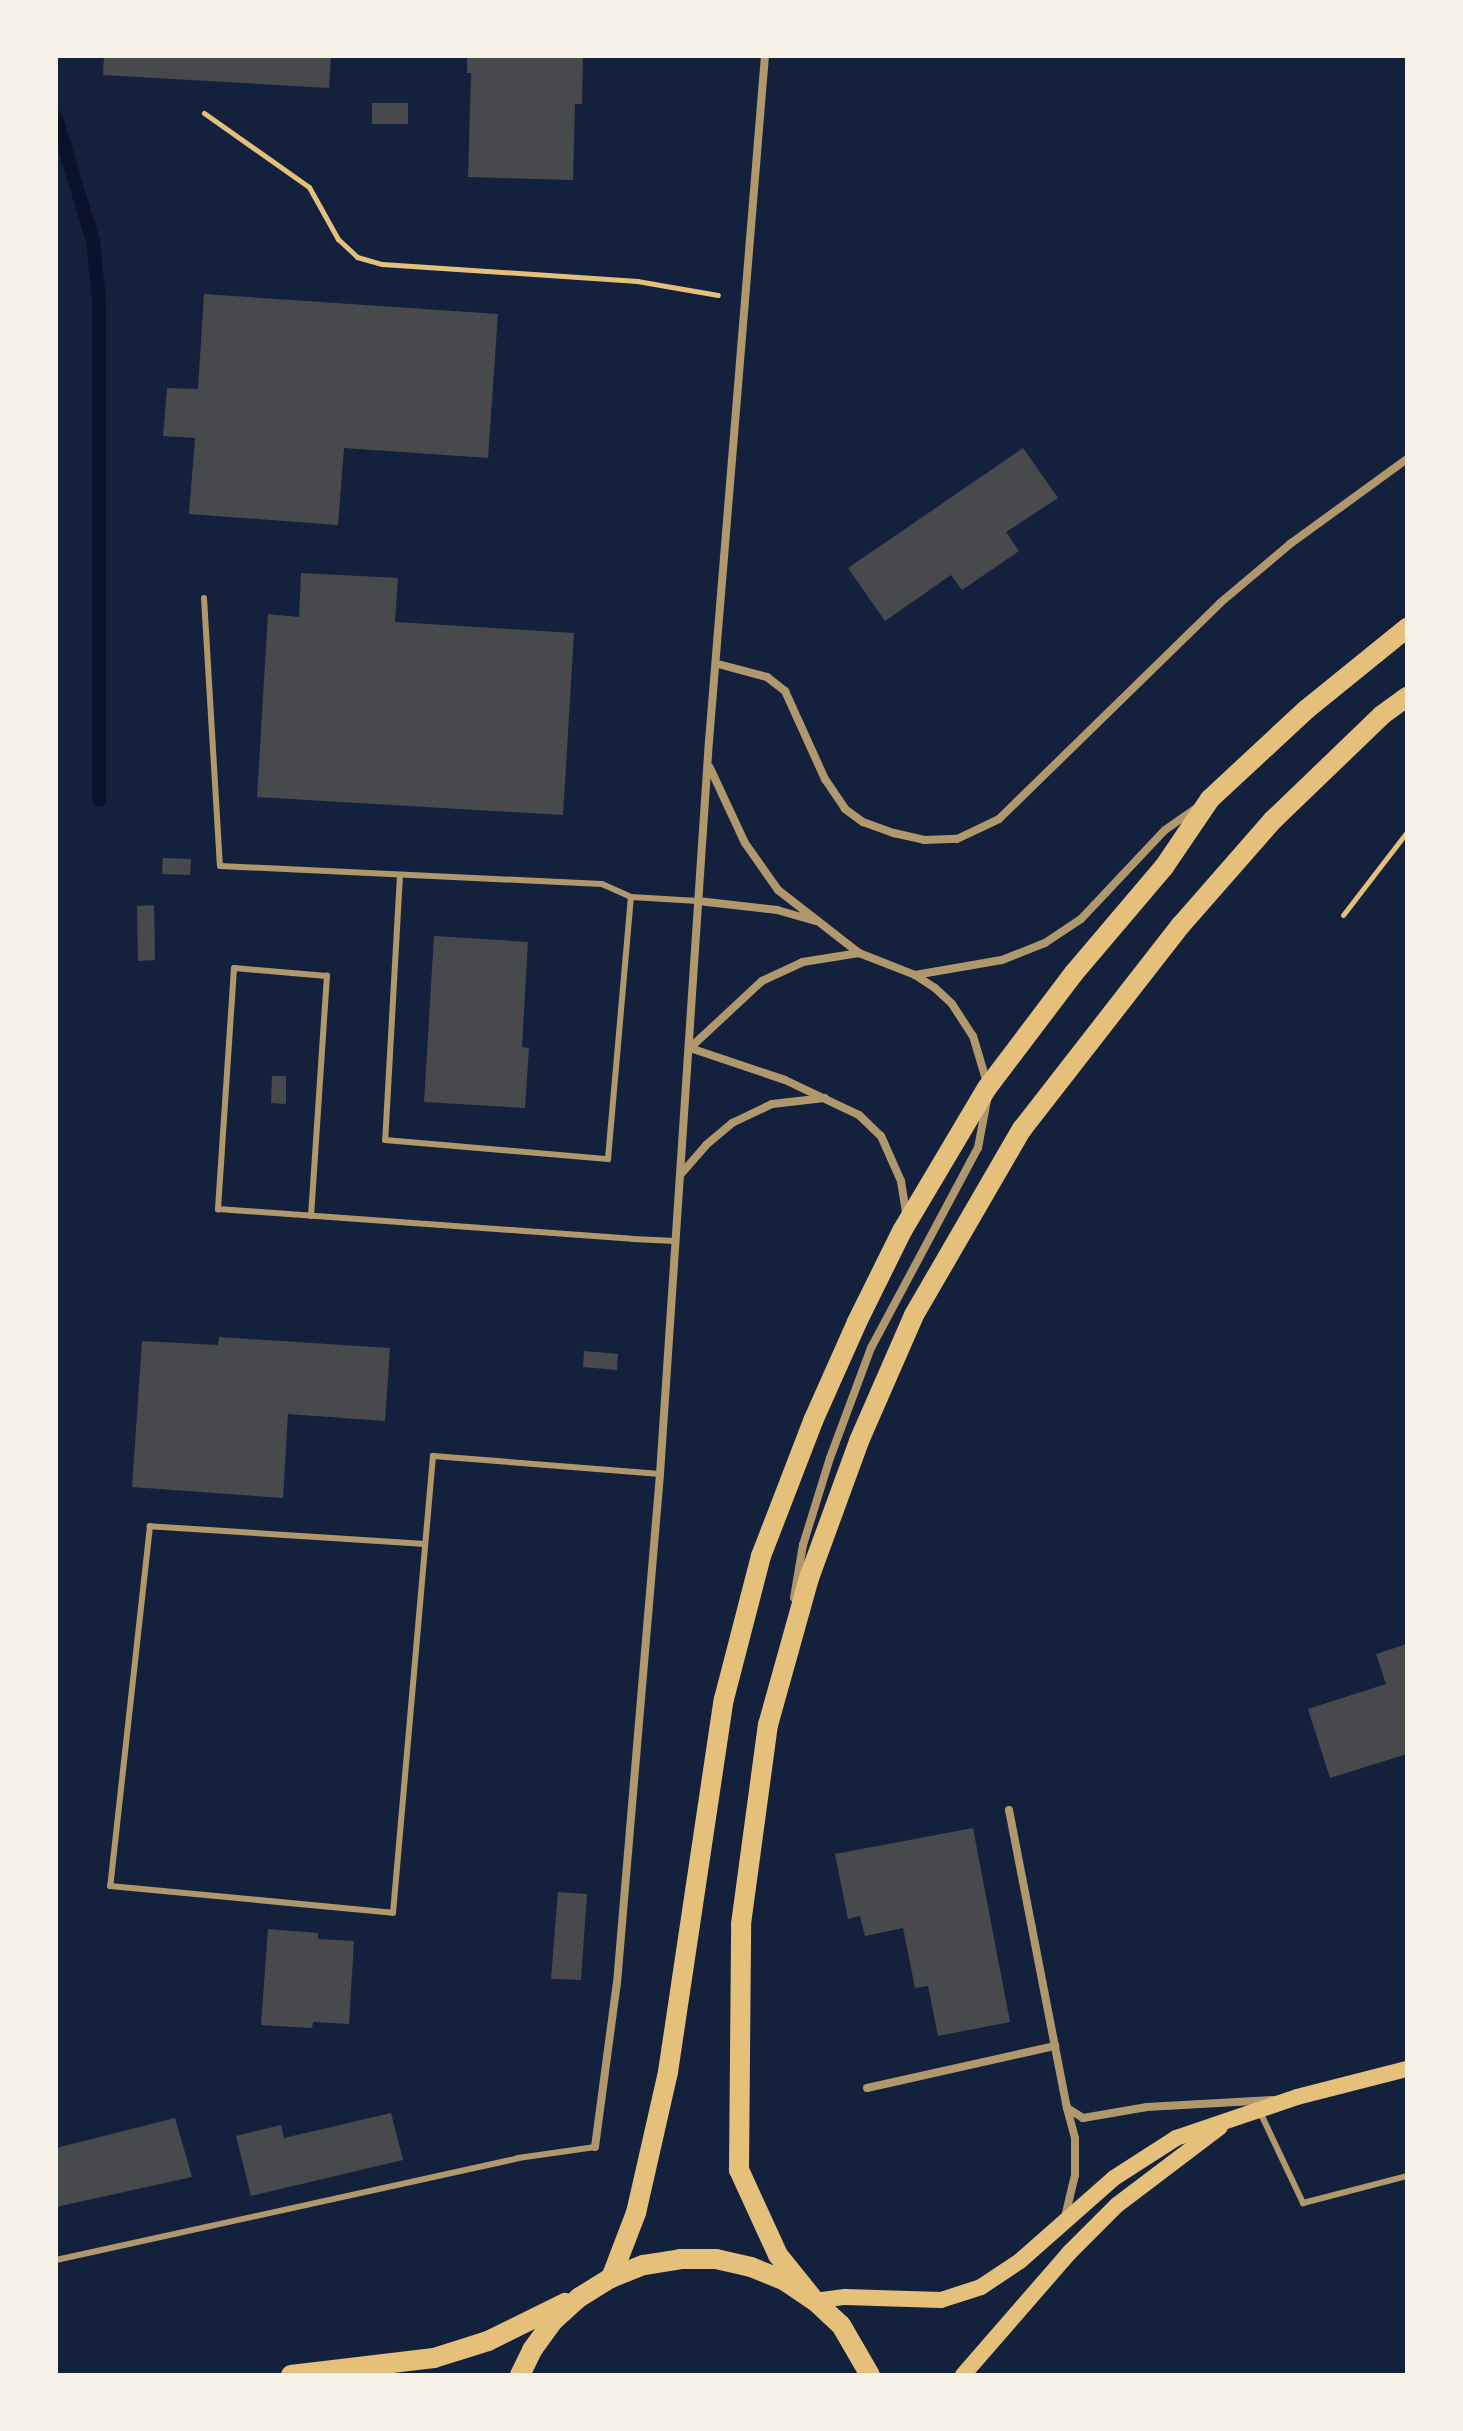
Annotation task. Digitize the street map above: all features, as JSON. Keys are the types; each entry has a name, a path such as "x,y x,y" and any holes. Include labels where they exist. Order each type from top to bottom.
{"main road":[{"path":"611,2278 636,2213 668,2072 724,1699 761,1556 813,1421 902,1231 987,1088 1074,973 1164,867 1210,799 1307,709 1407,628"},
{"path":"870,2375 841,2325 815,2301 778,2255 739,2170 741,1924 768,1725 814,1565 859,1441 914,1315 1022,1129 1181,925 1273,820 1382,715 1407,697"},
{"path":"291,2375 434,2358 488,2341 580,2297 611,2278 656,2263 716,2259 751,2267 785,2281 815,2301 845,2297 923,2301 957,2296 981,2287 1020,2261 1064,2220 1137,2162 1176,2138 1259,2109 1407,2069"},
{"path":"963,2375 1069,2253 1117,2205 1187,2155 1228,2120"},
{"path":"520,2375 532,2350 553,2321 580,2297"}],"street":[{"path":"595,2147 617,1983 660,1474 708,763 765,56"},
{"path":"718,664 767,677 785,691 825,779 845,809 863,822 894,833 924,840 957,839 999,819 1220,603 1290,544 1407,459"},
{"path":"708,763 759,867 778,890 859,953 915,975 935,988 964,1020 982,1058 987,1088 985,1122 978,1148 871,1348 830,1458 803,1545 779,1686"},
{"path":"915,975 1002,960 1045,943 1081,919 1165,830 1210,799"},
{"path":"698,901 777,910 823,924"},
{"path":"859,953 803,962 762,981 690,1048 826,1098 859,1115 881,1136 903,1192 906,1217 902,1231"},
{"path":"680,1176 706,1145 732,1123 772,1104 826,1098"},
{"path":"1009,1810 1075,2138 1075,2175 1064,2220"},
{"path":"867,2088 1055,2046"},
{"path":"1067,2108 1083,2118 1147,2107 1224,2100 1290,2100"}],"lane":[{"path":"204,598 220,866 602,884 631,897 698,901"},
{"path":"400,875 385,1140 608,1159 631,897"},
{"path":"311,1216 327,976 234,968 218,1209 311,1216 676,1241"},
{"path":"425,1544 150,1526 110,1886 393,1913 433,1456 660,1474"},
{"path":"1259,2109 1303,2203 1407,2176"},
{"path":"56,2260 518,2158 595,2147"}],"path":[{"path":"204,113 309,187 338,239 357,257 382,264 637,281 700,293"},
{"path":"1343,915 1407,832"}],"building":[{"path":"104,56 331,56 329,88 103,75"},
{"path":"467,56 583,56 582,104 575,104 573,180 468,177 471,73 467,73"},
{"path":"372,103 408,103 408,124 372,124"},
{"path":"204,294 498,314 488,458 344,448 338,525 189,514 195,438 163,436 167,388 198,389"},
{"path":"1023,448 1058,498 1006,532 1019,551 962,590 951,575 885,621 848,568"},
{"path":"301,573 398,578 395,622 574,633 563,815 257,797 268,614 299,617"},
{"path":"163,858 191,859 190,875 162,874"},
{"path":"154,905 155,960 138,961 137,906"},
{"path":"434,936 528,942 522,1047 529,1048 525,1108 424,1102"},
{"path":"272,1076 286,1076 286,1104 271,1103"},
{"path":"219,1337 390,1348 385,1421 288,1414 283,1498 132,1487 142,1341 218,1345"},
{"path":"584,1351 618,1354 617,1370 583,1367"},
{"path":"1407,1644 1407,1754 1330,1778 1308,1709 1386,1684 1376,1654"},
{"path":"973,1828 1010,2022 938,2036 928,1986 915,1988 903,1928 865,1936 860,1916 848,1919 835,1854"},
{"path":"558,1892 587,1894 581,1980 551,1979"},
{"path":"268,1929 318,1933 318,1939 354,1941 349,2024 313,2022 312,2028 261,2025"},
{"path":"391,2113 403,2160 251,2196 236,2136 281,2125 284,2138"},
{"path":"175,2118 192,2177 56,2207 56,2148"}],"waterway":[{"path":"56,118 93,241 99,301 99,800"}]}
